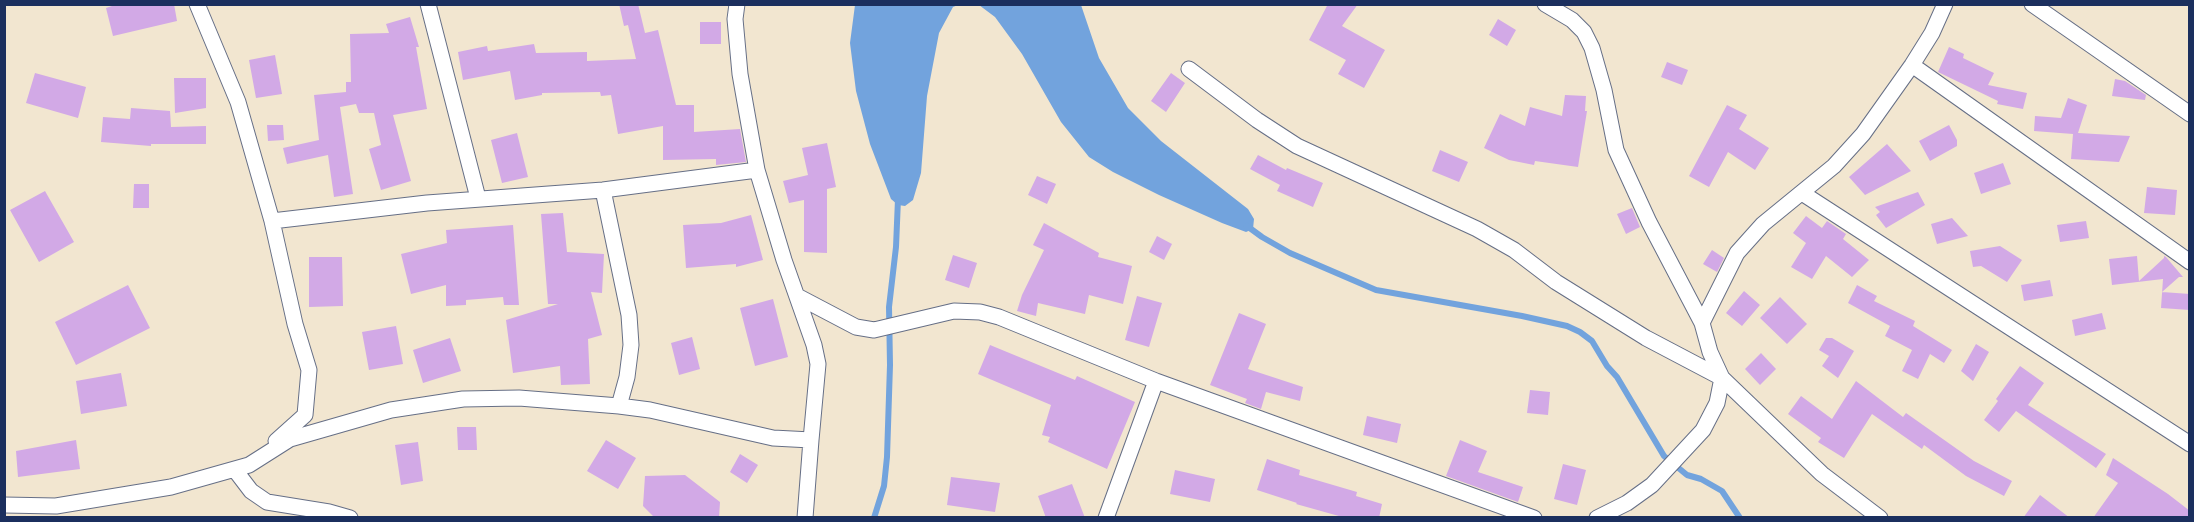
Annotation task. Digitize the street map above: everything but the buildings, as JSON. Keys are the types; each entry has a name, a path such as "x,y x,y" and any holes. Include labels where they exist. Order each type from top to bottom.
{"street":[{"path":"197,4 237,102 272,222 295,324 309,370 306,415 242,468"},
{"path":"428,4 478,198"},
{"path":"737,4 735,19 740,74 757,170 814,345 818,364 806,518"},
{"path":"1545,4 1572,20 1584,32 1592,48 1604,90 1616,150 1630,184 1702,323 1710,352 1722,378 1717,403 1703,430 1652,485 1627,503 1597,518"},
{"path":"1702,323 1737,253 1763,224 1834,166 1863,134 1912,65 1932,33 1945,4"},
{"path":"2032,4 2190,114"},
{"path":"1912,65 2190,262"},
{"path":"1189,69 1257,120 1297,146 1477,229 1514,250 1556,282 1646,338 1722,378 1822,474 1880,518"},
{"path":"272,222 478,198 603,190 757,170"},
{"path":"603,190 629,315 631,345 627,377 619,406"},
{"path":"1802,193 2190,444"},
{"path":"797,296 856,327 874,330 954,311 980,312 999,317 1156,381 1534,518"},
{"path":"1106,518 1156,381"},
{"path":"4,505 56,506 171,487 242,468 290,440 391,410 463,399 519,398 619,406 651,410 773,438 812,440"},
{"path":"242,468 251,491 267,502 329,512 350,518"}],"water":[{"path":"855,5 958,5 953,7 939,33 927,96 921,173 913,200 905,206 898,205 891,199 870,144 856,91 850,43"},
{"path":"979,5 1081,5 1099,58 1128,108 1161,141 1248,209 1254,219 1253,229 1246,232 1222,223 1159,195 1089,157 1061,122 1022,54 995,17"}],"waterway":[{"path":"874,518 884,486 887,457 889,307 896,247 898,199"},
{"path":"1247,226 1290,253 1376,290 1522,316 1567,326 1580,332 1592,341 1607,366 1617,377 1664,456 1687,475 1701,479 1722,491 1740,518"}]}
